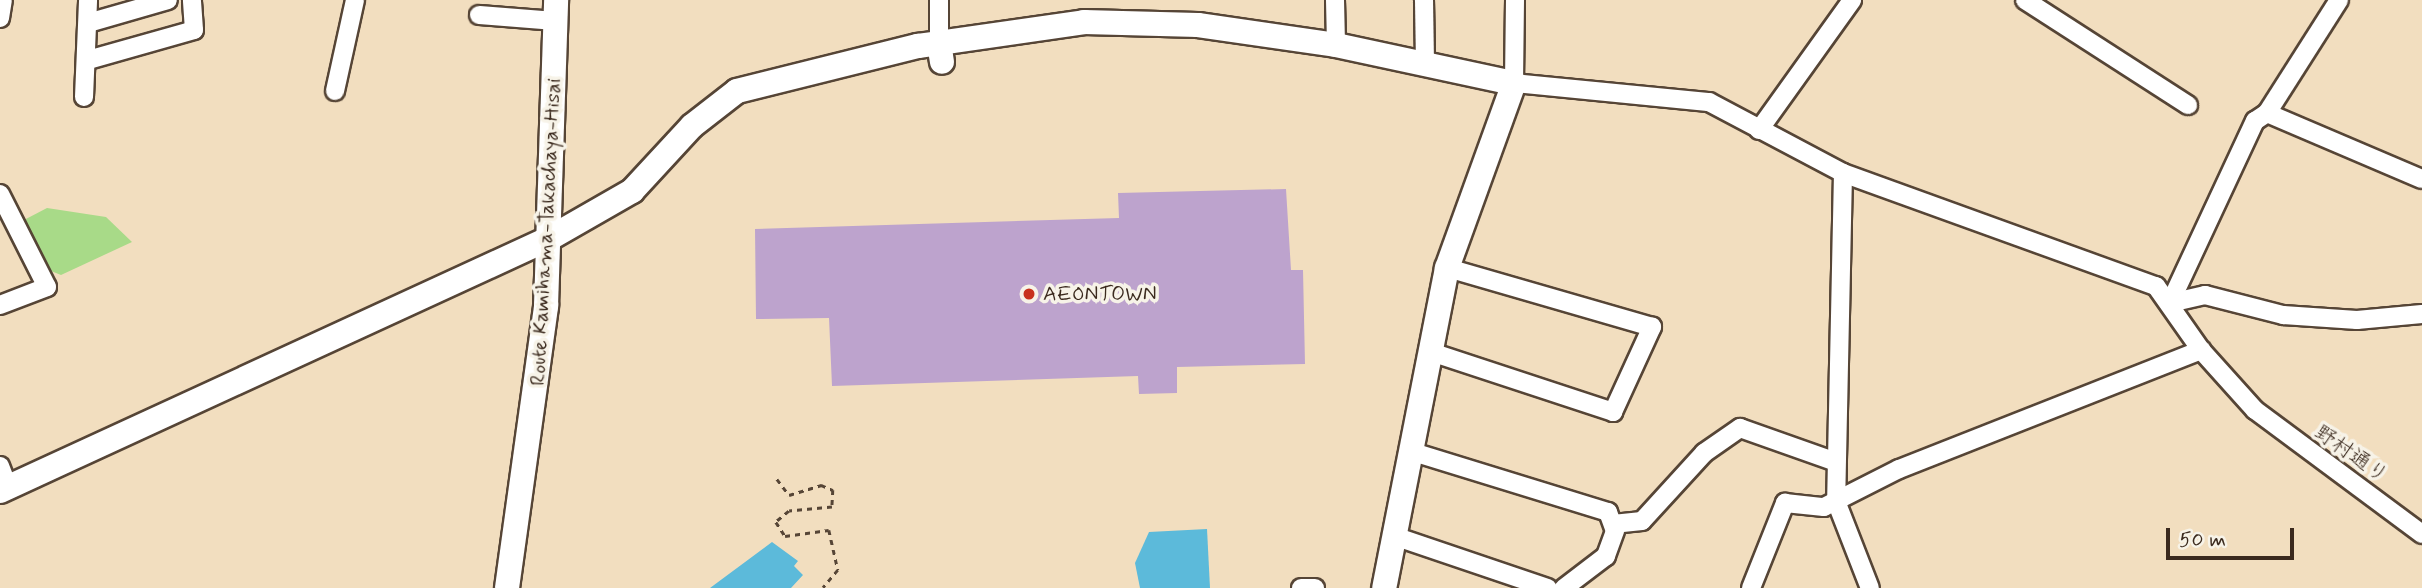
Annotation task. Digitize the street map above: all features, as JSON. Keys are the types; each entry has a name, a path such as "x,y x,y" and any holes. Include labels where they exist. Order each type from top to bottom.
{"street":[{"path":"0,18 3,0"},
{"path":"83,97 88,60 88,0"},
{"path":"88,23 168,0"},
{"path":"88,60 194,30 192,0"},
{"path":"335,91 355,0"},
{"path":"939,0 941,52"},
{"path":"1335,0 1336,45"},
{"path":"1423,0 1425,64"},
{"path":"1384,588 1397,537 1447,268 1514,83 1516,0"},
{"path":"1759,130 1852,0"},
{"path":"2025,0 2189,105"},
{"path":"2171,303 2255,121 2267,113 2339,0"},
{"path":"480,15 508,9 556,10"},
{"name":"Route Kamihama-Takachaya-Hisai","path":"507,588 536,411 550,237 556,10"},
{"path":"3,481 550,237 632,191 692,126 737,91 1121,20 1336,45 1514,83"},
{"name":"野村通り","path":"1514,83 1668,94 1721,107 1759,130 1843,173 2128,271 2156,286 2171,303 2201,350 2255,410 2422,534"},
{"path":"2267,113 2422,179"},
{"path":"1843,173 1836,502 1870,588"},
{"path":"0,194 47,287 0,305"},
{"path":"1431,352 1613,412 1652,327 1447,268"},
{"path":"2171,303 2205,295 2283,315 2357,320 2422,314"},
{"path":"1751,588 1785,503 1824,508 1899,469 2201,350"},
{"path":"1613,524 1642,521 1704,453 1740,428 1836,462"},
{"path":"1413,452 1608,512 1613,524 1606,556 1564,588"},
{"path":"1397,537 1548,588"},
{"path":"1301,588 1315,588"}],"path":[{"path":"776,479 789,495 821,485 833,490 832,507 789,511 776,523 785,536 829,530 838,570 823,588"}],"green space":[{"path":"47,208 106,217 132,242 61,275 46,269 24,220"}],"water":[{"path":"1207,529 1210,588 1140,588 1135,563 1149,532"},
{"path":"772,542 798,561 794,566 803,575 791,588 710,588"}],"building":[{"name":"AEONTOWN","path":"1286,189 1291,270 1303,270 1305,364 1177,367 1177,393 1139,394 1138,376 832,386 829,318 756,319 755,229 1119,218 1118,193"}],"place":[{"name":"AEONTOWN","path":"1029,294"}]}
